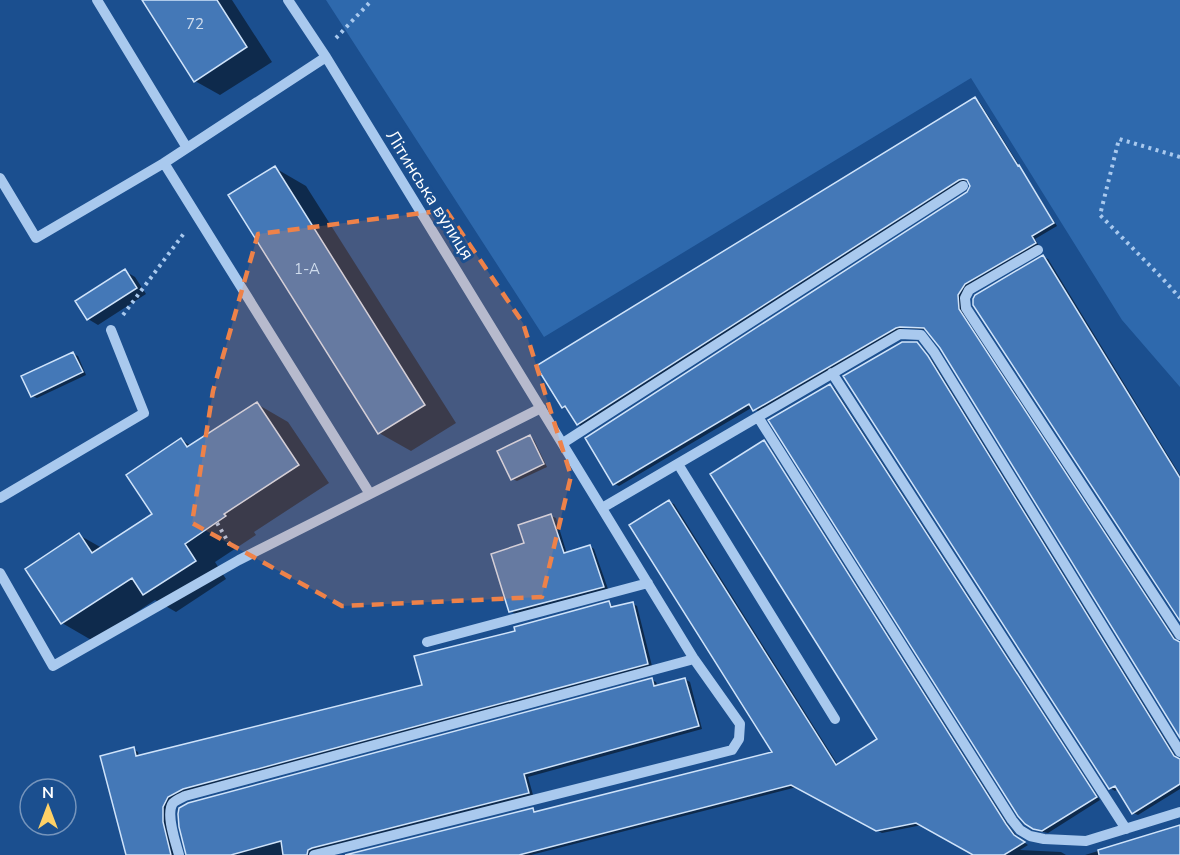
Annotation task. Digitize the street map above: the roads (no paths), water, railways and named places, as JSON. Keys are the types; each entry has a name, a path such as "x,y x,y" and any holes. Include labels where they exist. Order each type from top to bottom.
{"street":[{"path":"97,0 187,148"},
{"name":"Літинська вулиця","path":"288,0 323,53 694,659 740,724 739,739 732,750 314,855"},
{"path":"0,178 36,238 164,164 323,53"},
{"path":"164,164 370,494"},
{"path":"563,443 963,186"},
{"path":"1038,250 969,290 965,298 966,308 1180,635"},
{"path":"0,498 144,413 111,330"},
{"path":"602,508 900,334 921,335 934,352 1180,752"},
{"path":"832,373 1126,829"},
{"path":"0,573 53,666 238,560 541,408"},
{"path":"758,417 1011,820 1020,830 1030,836 1044,839 1086,841 1180,812"},
{"path":"678,464 835,718"},
{"path":"428,642 648,583"},
{"path":"179,855 170,819 170,809 174,801 185,796 694,659"}]}
